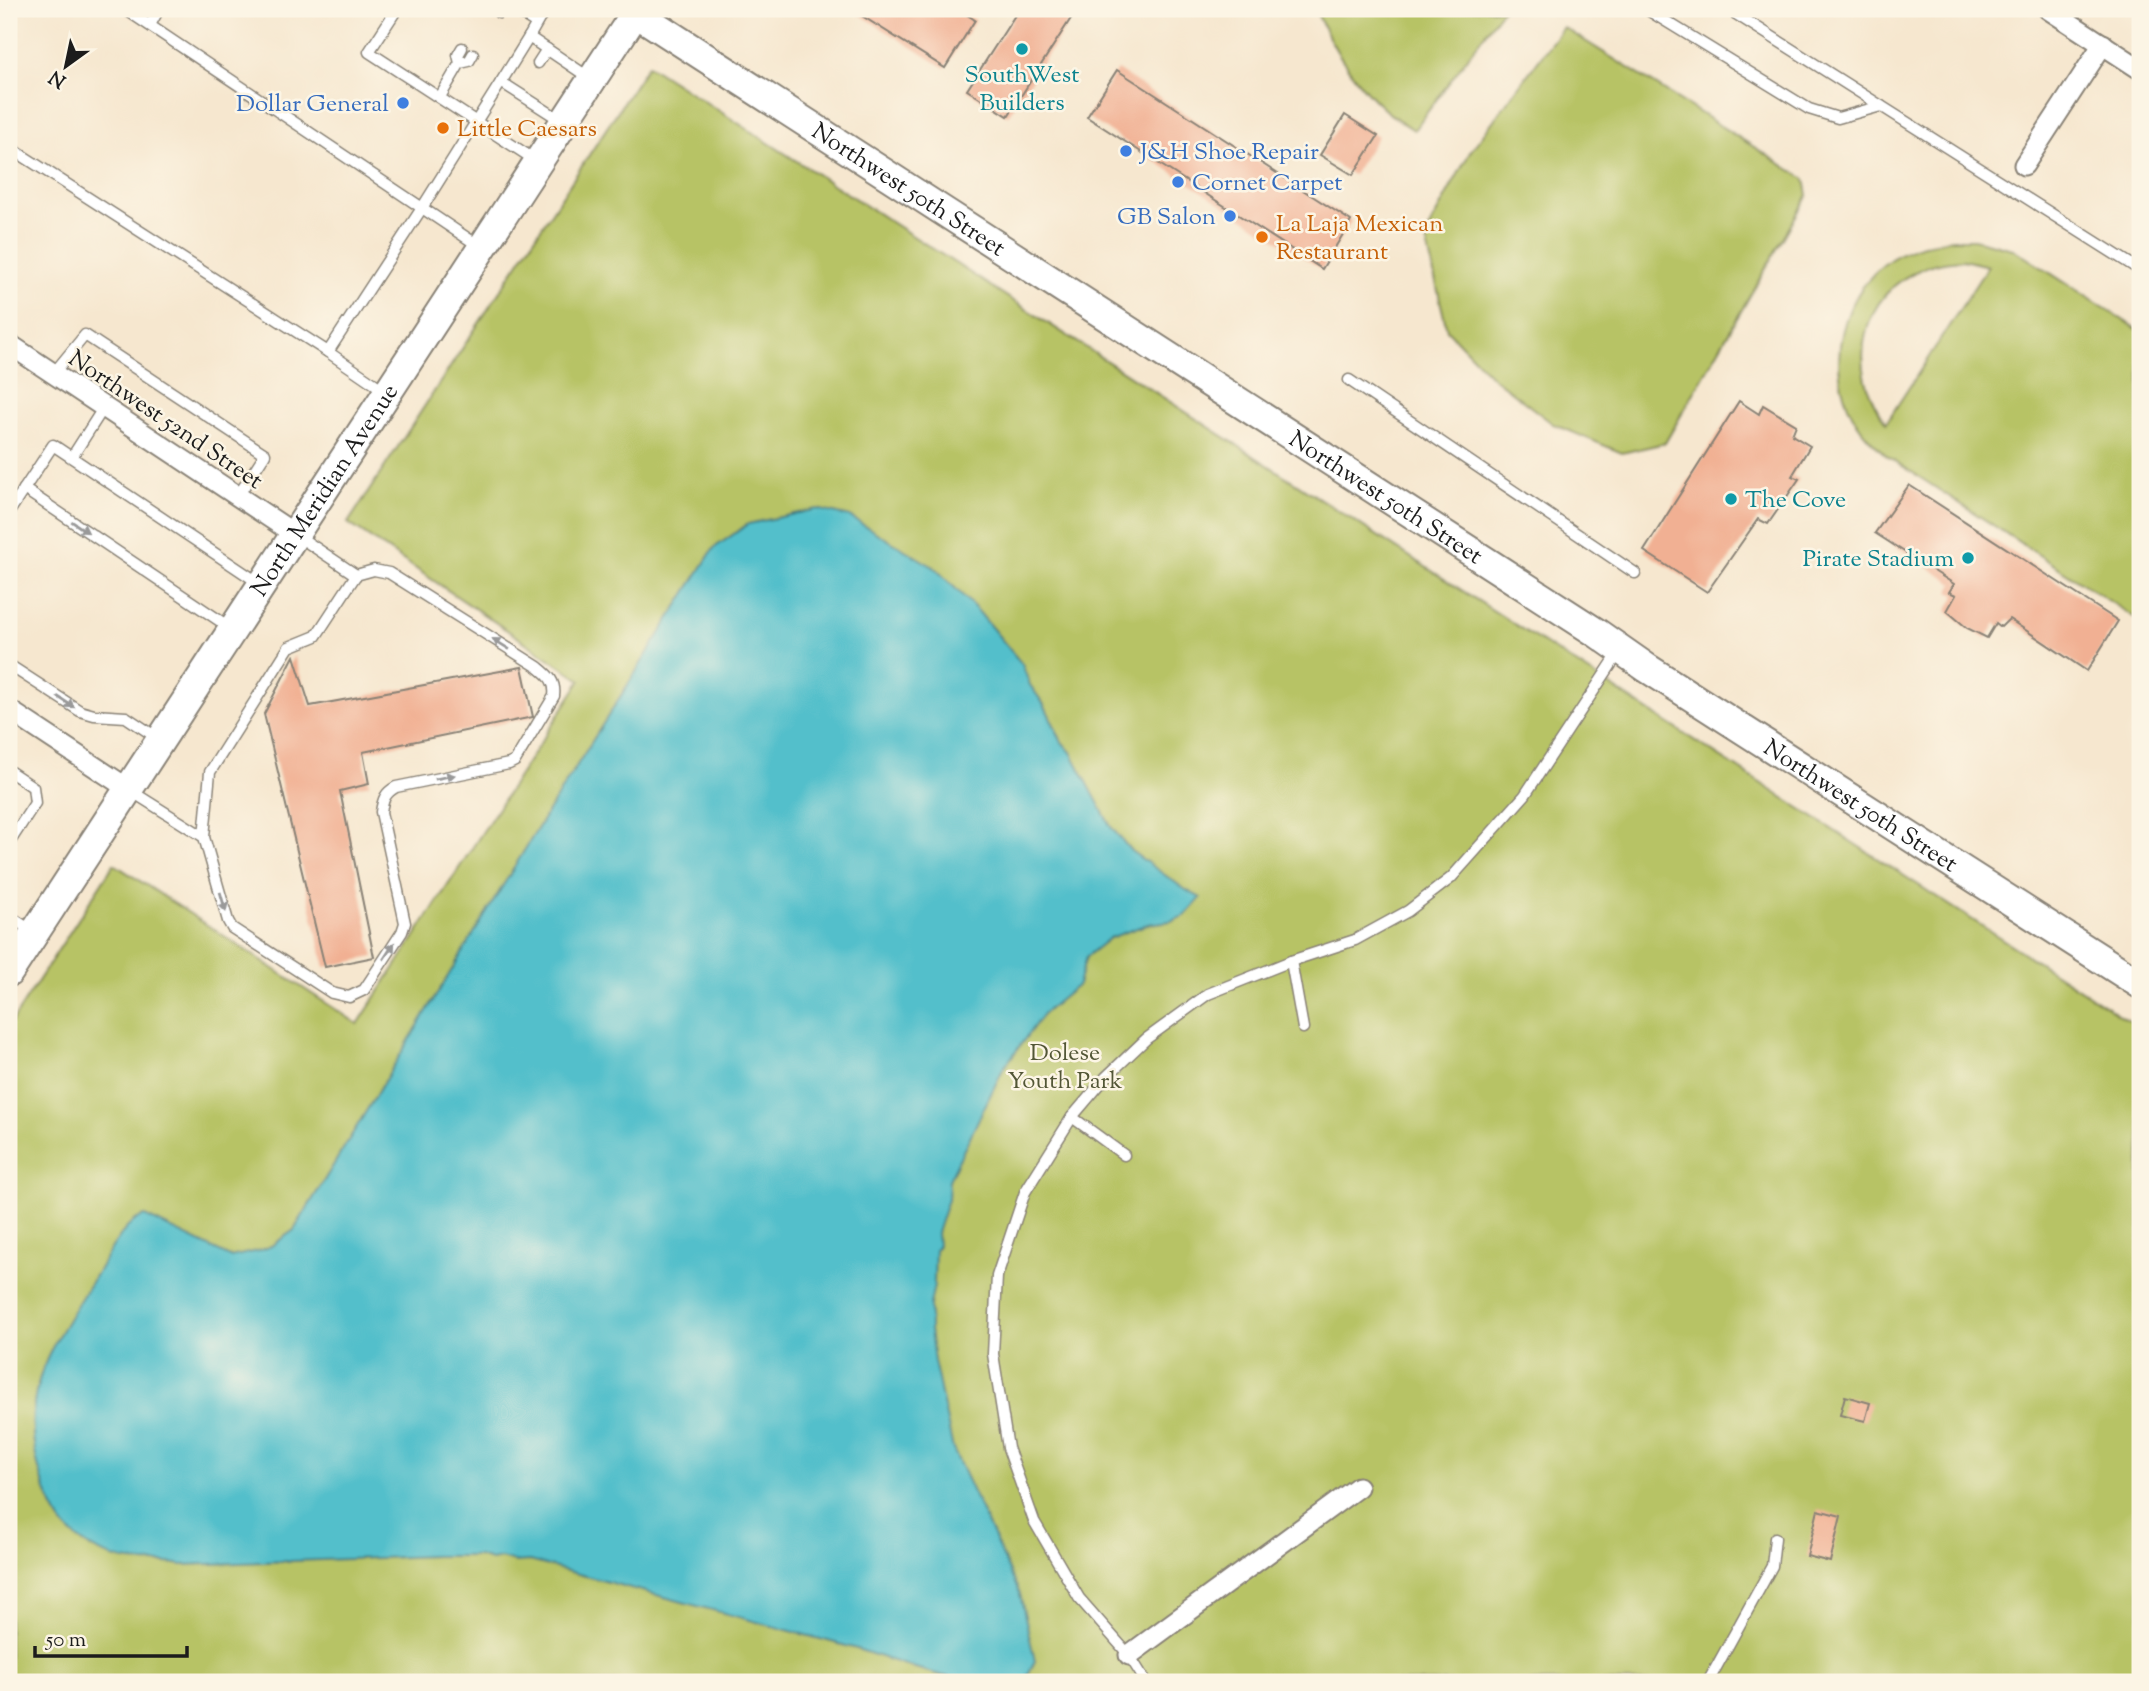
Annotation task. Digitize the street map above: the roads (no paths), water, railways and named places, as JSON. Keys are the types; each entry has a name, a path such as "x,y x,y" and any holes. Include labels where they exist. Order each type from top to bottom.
{"main road":[{"name":"North Meridian Avenue","path":"9,972 159,739 263,586 483,249 634,10"},
{"name":"Northwest 50th Street","path":"634,10 1647,668 2140,984"}],"street":[{"path":"2048,9 2140,69"},
{"path":"2024,165 2102,44"},
{"name":"Northwest 52nd Street","path":"9,344 296,535"},
{"path":"9,709 127,788"},
{"path":"1129,1655 1358,1487"}],"lane":[{"path":"125,9 483,249"},
{"path":"149,25 159,9"},
{"path":"397,9 369,52 538,163"},
{"path":"514,9 536,23"},
{"path":"328,352 422,208 545,9"},
{"path":"1646,9 1809,108 1838,118 1881,106"},
{"path":"1728,9 2140,270"},
{"path":"529,37 592,79"},
{"path":"440,97 460,63 458,54 462,48"},
{"path":"538,63 547,49"},
{"path":"460,63 470,61 473,54"},
{"path":"500,82 564,122"},
{"path":"519,94 526,83"},
{"path":"9,147 389,393"},
{"path":"54,374 85,335 265,454 238,496"},
{"path":"1349,380 1635,573"},
{"path":"72,457 104,407"},
{"path":"9,512 54,444 263,586"},
{"path":"24,489 233,630"},
{"path":"296,535 356,575"},
{"path":"374,570 389,573 538,667 550,677 555,687 554,696 520,756 509,765 396,787 387,792 381,812 405,923 402,932 364,990 356,995 348,997 332,993 232,928 204,837 210,772 289,647 316,636 356,575 374,570"},
{"path":"1146,1682 1129,1655 1079,1598 1034,1521 1008,1448 993,1354 997,1276 1025,1192 1072,1117 1106,1077 1146,1039 1208,994 1291,961 1355,940 1408,911 1451,878 1525,795 1621,649"},
{"path":"9,665 80,711 94,715 126,717 159,739"},
{"path":"9,771 33,787 35,803 9,843"},
{"path":"127,788 204,837"},
{"path":"9,916 34,933"},
{"path":"1291,961 1303,1028"},
{"path":"1072,1117 1124,1155"},
{"path":"1709,1682 1772,1566 1775,1538"}],"water":[{"path":"817,509 850,517 935,568 978,611 1022,664 1030,685 1045,706 1062,742 1071,752 1111,827 1131,851 1201,898 1185,916 1148,924 1110,938 1086,957 1078,985 1043,1014 1003,1069 949,1180 948,1199 937,1233 938,1245 935,1250 934,1285 930,1305 934,1361 953,1449 1020,1594 1035,1661 1025,1680 980,1682 936,1674 850,1647 530,1561 514,1562 501,1558 491,1560 478,1556 436,1556 181,1565 123,1560 103,1554 76,1538 63,1525 49,1499 34,1448 32,1420 43,1369 54,1345 118,1239 131,1224 145,1216 230,1257 271,1246 294,1230 550,808 714,548 748,524"}],"place":[{"name":"SouthWest Builders","path":"1022,49"},
{"name":"Dollar General","path":"403,103"},
{"name":"Little Caesars","path":"443,128"},
{"name":"J&H Shoe Repair","path":"1126,151"},
{"name":"Cornet Carpet","path":"1178,182"},
{"name":"GB Salon","path":"1230,216"},
{"name":"La Laja Mexican Restaurant","path":"1262,237"},
{"name":"The Cove","path":"1731,499"},
{"name":"Pirate Stadium","path":"1968,558"}],"park label":[{"name":"Dolese Youth Park","path":"1065,1066"}]}
